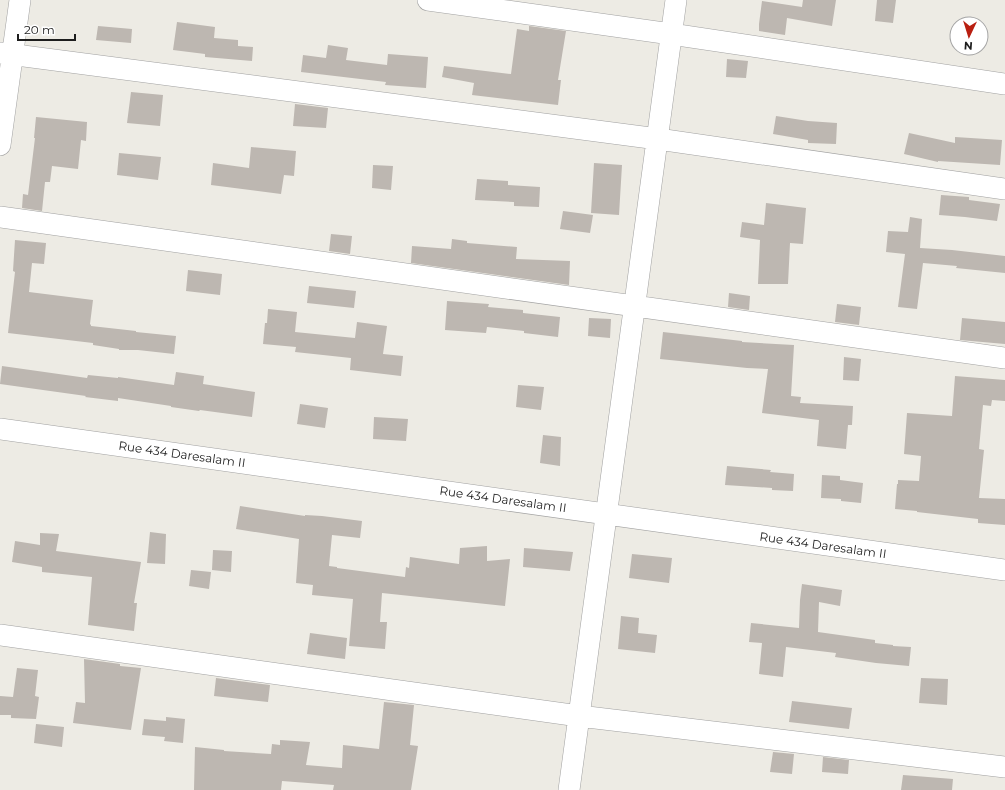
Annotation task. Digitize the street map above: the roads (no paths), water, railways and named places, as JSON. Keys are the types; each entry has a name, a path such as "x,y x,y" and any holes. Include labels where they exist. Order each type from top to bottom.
{"street":[{"path":"0,145 6,54 20,0"},
{"path":"428,0 671,34 1005,84"},
{"path":"569,790 676,0"},
{"path":"6,54 657,139 1005,189"},
{"path":"0,217 1005,358"},
{"name":"Rue 434 Daresalam II","path":"0,429 1005,570"},
{"path":"0,635 579,716 1005,768"}]}
